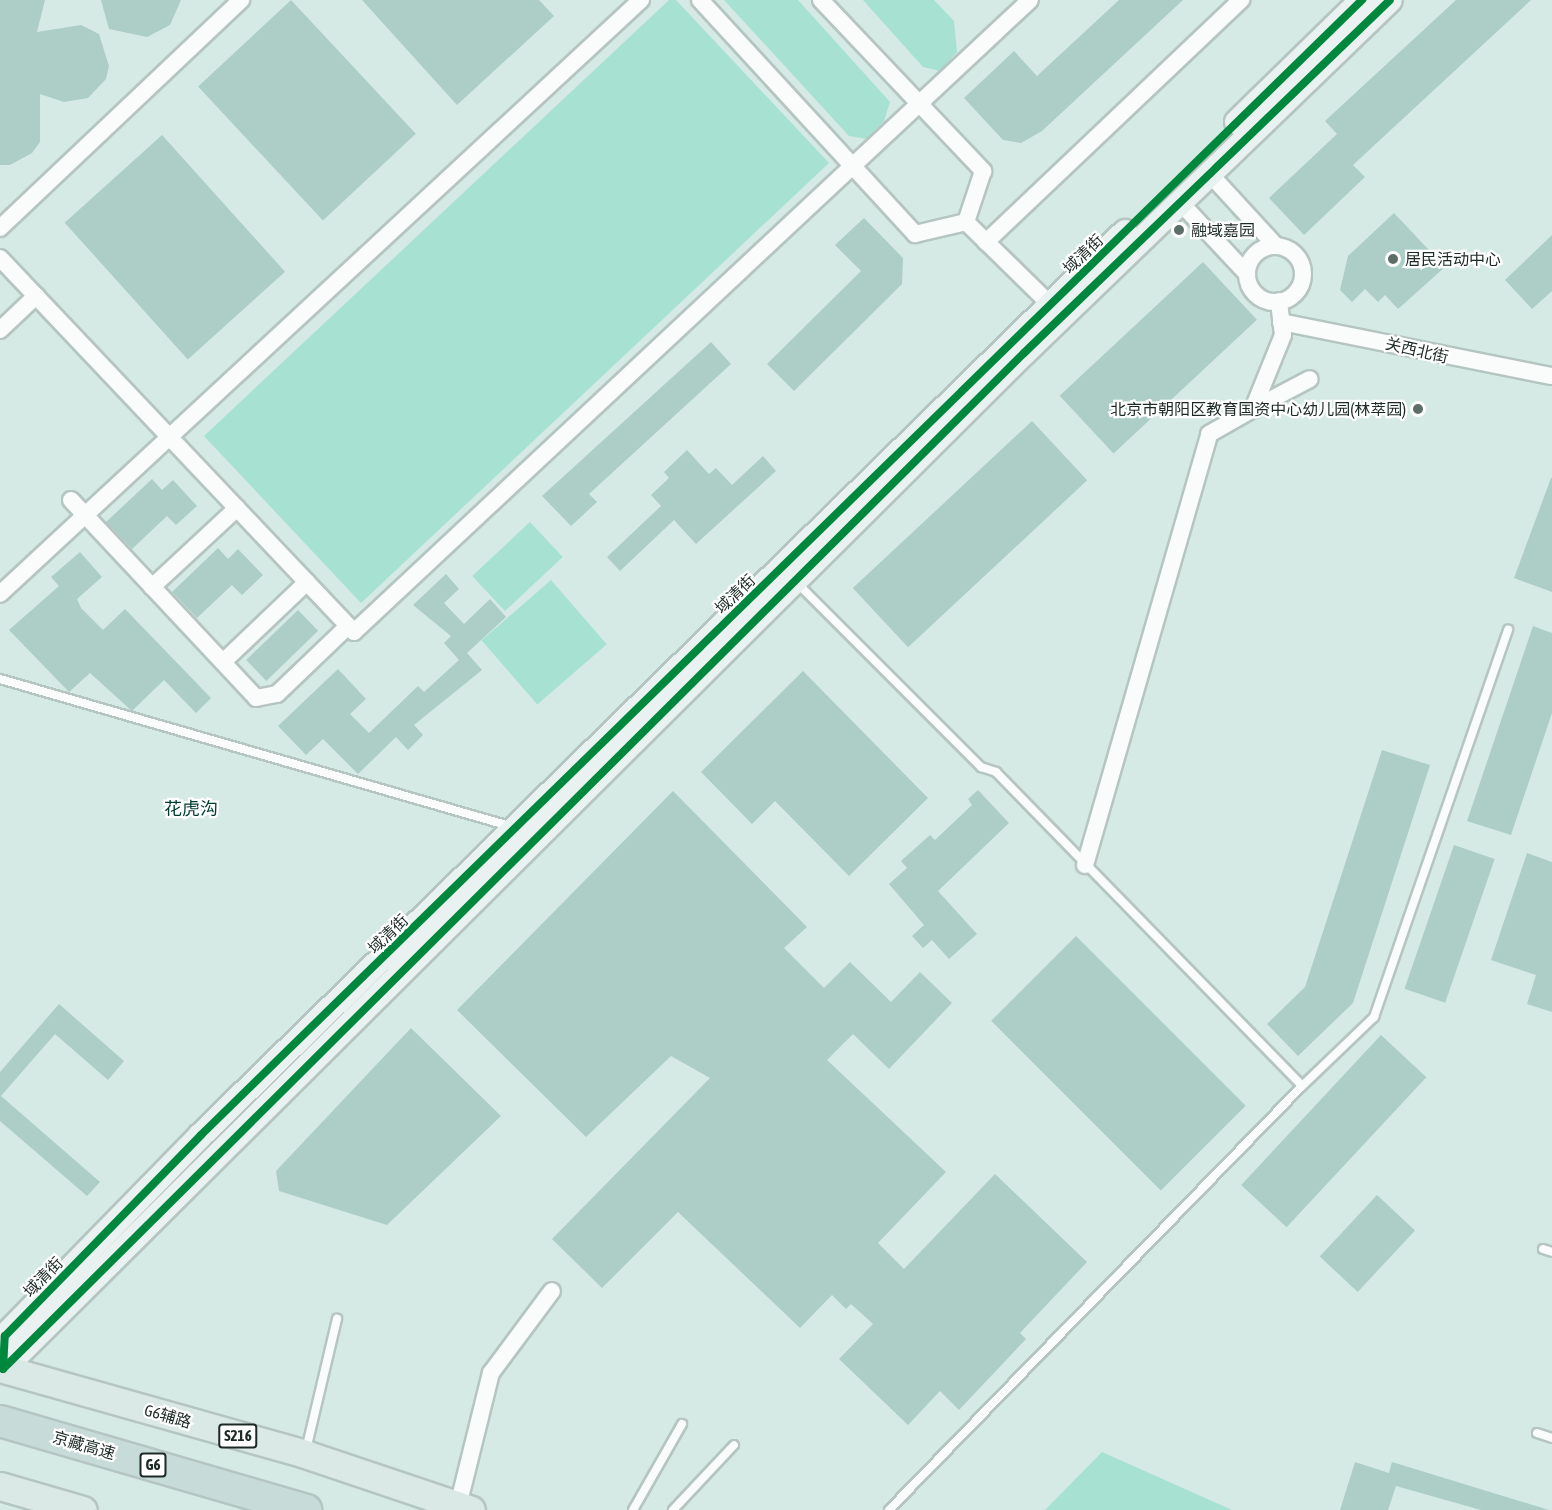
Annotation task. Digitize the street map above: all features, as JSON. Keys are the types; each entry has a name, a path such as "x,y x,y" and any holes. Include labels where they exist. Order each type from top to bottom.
{"highway":[{"name":"京藏高速","path":"0,1421 306,1510"},
{"name":"京藏高速","path":"0,1439 249,1510"}],"main road":[{"name":"G6辅路","path":"2,1368 305,1455 465,1508"},
{"path":"0,1486 83,1510"}],"street":[{"path":"0,228 241,0"},
{"path":"700,0 915,234 966,222"},
{"path":"821,0 983,171 966,222"},
{"path":"0,258 354,632 1030,0"},
{"path":"986,242 1241,0"},
{"name":"域清街","path":"2,1368 5,1336 515,828 788,574 1057,311 1362,0"},
{"name":"域清街","path":"1057,311 1179,201 1389,0"},
{"path":"0,594 635,2"},
{"path":"1208,172 1276,246 1293,252 1302,268 1300,286 1279,301"},
{"path":"1179,201 1247,274 1254,292 1279,301"},
{"path":"966,222 1057,311"},
{"path":"1247,274 1258,251 1276,246"},
{"path":"0,330 36,296"},
{"path":"1252,409 1283,335 1279,301"},
{"name":"关西北街","path":"1281,322 1552,376"},
{"path":"1085,865 1209,434 1310,379"},
{"path":"71,500 256,698 268,698 348,626"},
{"path":"152,587 237,508"},
{"name":"域清街","path":"2,1368 538,834 788,574"},
{"path":"223,663 307,582"},
{"path":"465,1508 491,1373 552,1291"}],"lane":[{"path":"788,574 1085,865 1302,1086"},
{"path":"889,1510 1302,1086 1374,1017 1508,630"},
{"path":"0,679 538,834"},
{"path":"1543,1249 1552,1252"},
{"path":"305,1455 337,1319"},
{"path":"633,1510 682,1424"},
{"path":"1537,1433 1552,1438"},
{"path":"673,1510 734,1445"}],"green space":[{"path":"669,0 676,0 829,163 361,603 204,436"},
{"path":"724,0 798,0 890,102 884,121 867,139 849,136"},
{"path":"863,0 934,0 954,21 957,52 940,71 923,67"},
{"path":"530,522 563,557 505,611 472,576"},
{"path":"551,580 607,644 537,705 482,640"},
{"path":"1102,1452 1232,1510 1045,1510"}],"building":[{"path":"0,0 45,0 37,32 81,25 99,34 109,66 106,79 88,98 64,102 40,94 40,142 32,153 10,165 0,165"},
{"path":"101,0 181,0 170,25 147,37 109,29"},
{"path":"291,0 416,134 323,220 198,87"},
{"path":"362,0 539,0 554,16 457,105"},
{"path":"1119,0 1183,0 1042,131 1021,143 1003,140 964,98 1014,51 1037,76"},
{"path":"1456,0 1531,0 1353,165 1365,177 1304,235 1269,198 1337,134 1325,121"},
{"path":"162,135 285,272 188,359 65,223"},
{"name":"居民活动中心","path":"1394,213 1445,267 1398,309 1385,295 1378,302 1365,289 1352,302 1340,290 1348,256"},
{"path":"864,218 903,258 902,284 794,391 767,364 861,271 835,245"},
{"path":"1552,235 1552,291 1532,309 1505,280"},
{"path":"1203,262 1257,320 1114,453 1060,396"},
{"path":"711,342 731,364 589,494 597,502 571,526 542,496"},
{"path":"1032,421 1087,480 908,647 853,588"},
{"path":"687,450 709,474 716,468 732,485 763,456 776,471 696,544 674,520 620,571 607,557 661,506 651,495 669,478 664,472"},
{"path":"1552,478 1552,592 1514,578"},
{"path":"152,479 162,490 173,480 197,506 176,525 167,516 132,549 106,522"},
{"path":"218,548 228,559 238,549 263,575 242,595 232,585 197,618 172,592"},
{"path":"80,552 102,577 77,599 81,608 103,630 125,609 211,698 196,713 164,680 132,711 90,673 69,692 9,630 59,586 51,577"},
{"path":"446,574 459,589 444,603 464,624 490,599 506,617 467,653 482,670 414,725 423,735 408,750 396,737 358,774 323,739 306,755 278,726 338,669 366,699 350,714 369,733 418,686 424,692 459,660 444,643 451,636 413,605"},
{"path":"298,610 318,631 266,681 246,660"},
{"path":"1533,626 1552,633 1552,713 1511,835 1467,821"},
{"path":"803,671 928,798 849,876 775,801 752,824 701,772"},
{"path":"1382,750 1430,765 1353,1003 1298,1056 1267,1024 1305,987"},
{"path":"978,790 1009,823 938,891 977,934 949,959 932,940 923,948 912,936 924,925 889,884 907,868 901,861 930,835 935,840 972,805 968,799"},
{"path":"673,791 807,927 784,948 824,988 850,962 891,1002 920,972 952,1003 889,1069 853,1034 827,1060 946,1172 878,1243 904,1269 995,1174 1087,1262 1020,1333 1026,1339 959,1410 940,1391 908,1425 839,1359 873,1324 851,1304 846,1309 832,1295 800,1328 678,1212 602,1288 552,1239 710,1078 671,1056 586,1137 457,1010"},
{"path":"1454,845 1495,859 1445,1003 1405,989"},
{"path":"1527,853 1552,862 1552,1012 1527,1004 1536,975 1491,960"},
{"path":"1076,936 1246,1106 1161,1191 991,1021"},
{"path":"59,1004 124,1061 108,1080 55,1034 1,1096 100,1182 87,1196 0,1121 0,1072"},
{"path":"411,1028 501,1116 387,1225 279,1191 276,1171"},
{"path":"1381,1035 1426,1077 1287,1227 1241,1185"},
{"path":"1377,1195 1415,1230 1358,1292 1320,1256"},
{"path":"1355,1462 1389,1473 1392,1462 1549,1510 1481,1510 1396,1486 1388,1510 1340,1510"}],"cycle path":[{"path":"3,1369 5,1336 201,1135 1362,0"},
{"path":"3,1369 1024,353 1390,0"}],"place":[{"name":"融域嘉园","path":"1179,230"},
{"name":"居民活动中心","path":"1393,259"},
{"name":"北京市朝阳区教育国资中心幼儿园(林萃园)","path":"1418,409"}],"district":[{"name":"花虎沟","path":"191,809"}]}
